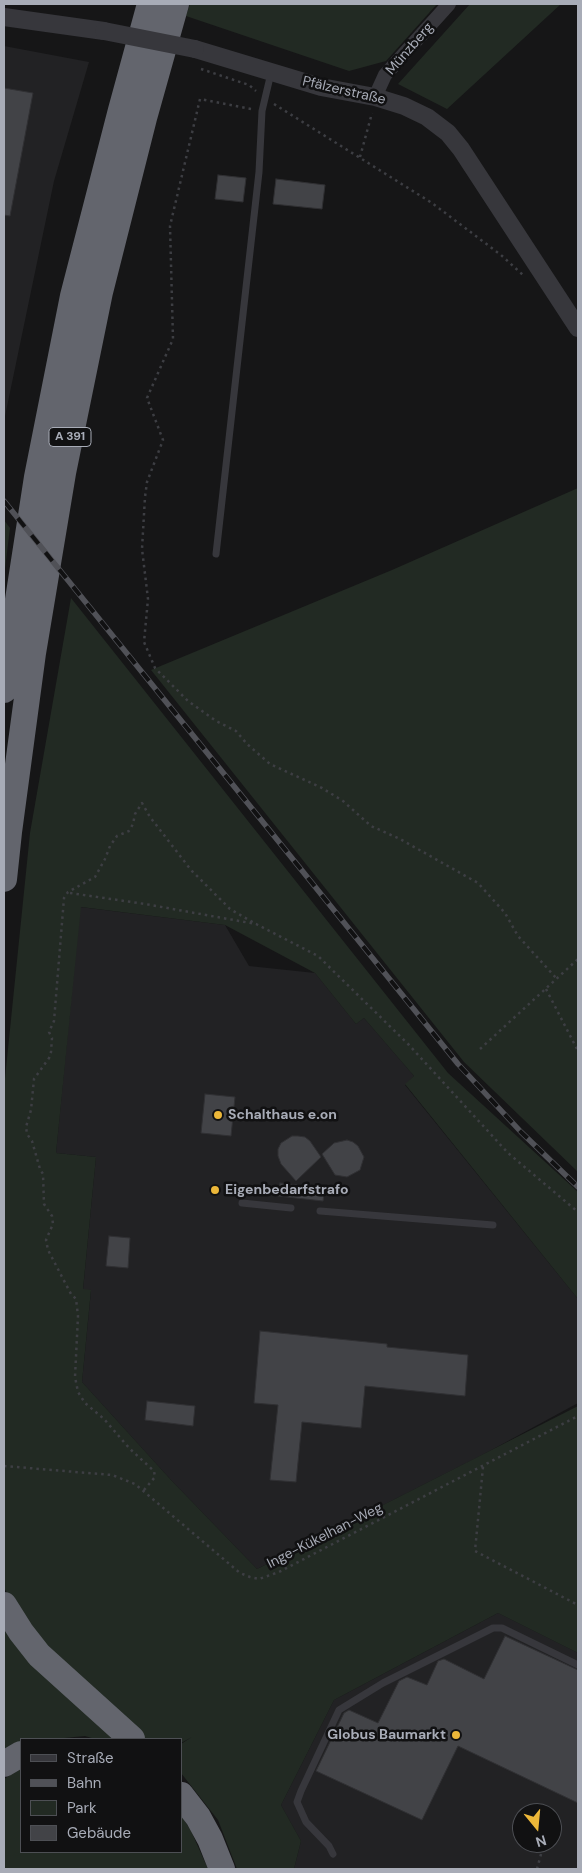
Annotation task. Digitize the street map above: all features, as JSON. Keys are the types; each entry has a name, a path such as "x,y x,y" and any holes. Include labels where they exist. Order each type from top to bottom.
{"highway":[{"name":"A 391","path":"4,690 37,477 72,296 150,4"},
{"name":"A 391","path":"4,879 8,832 32,662 62,473 100,292 144,118 176,4"},
{"path":"4,1606 39,1655 131,1738"},
{"path":"4,1764 20,1755"},
{"path":"182,1796 198,1816 222,1869"}],"street":[{"name":"Münzberg","path":"376,97 385,75 449,4"},
{"name":"Pfälzerstraße","path":"4,17 104,30 195,50 321,87 376,97 404,106 427,117 448,133 462,149 578,328"}],"lane":[{"path":"216,554 258,182 262,111 271,73"},
{"path":"242,1203 290,1208"},
{"path":"320,1211 494,1226"},
{"path":"332,1854 329,1846 306,1822 298,1802 339,1710 383,1683 493,1628 502,1628 578,1665"}],"path":[{"path":"198,68 249,85 265,99 432,202 526,278"},
{"path":"360,157 376,97"},
{"path":"262,111 200,99 170,226 173,339 147,398 163,440 147,482 145,497 142,549 148,599 144,642 155,668 161,675 188,701 216,721 236,731 247,744 270,764 322,788 343,801 371,826 400,839 478,883 505,913 518,936 557,979"},
{"path":"144,1490 155,1477 154,1472 130,1449 104,1419 84,1403 78,1392 75,1377 78,1316 76,1299 71,1294 48,1250 46,1240 53,1224 52,1216 44,1204 43,1174 26,1127 31,1110 34,1078 49,1058 51,1052 52,1038 49,1032 54,1021 64,898 68,892 95,877 117,836 129,831 135,814 142,803 150,817 191,870 230,909 318,956 408,1045 508,1154 578,1212"},
{"path":"68,892 256,924"},
{"path":"480,1049 578,959"},
{"path":"546,989 578,1051"},
{"name":"Inge-Kükelhan-Weg","path":"4,1466 112,1475 136,1484 240,1573 259,1579 279,1572 484,1467 578,1416"},
{"path":"484,1467 475,1551 578,1605"},
{"path":"537,1869 541,1853"}],"shaded area":[{"path":"4,46 89,62 54,181 4,421"},
{"path":"80,907 225,925 249,966 315,973 356,1024 364,1018 414,1076 405,1085 578,1299 578,1403 484,1454 257,1569 171,1480 82,1382 91,1291 83,1290 96,1157 56,1153"},
{"path":"498,1613 578,1653 578,1869 294,1869 301,1841 281,1805 334,1700"}],"green space":[{"path":"190,4 437,4 386,61 349,71 186,16"},
{"path":"470,4 561,4 447,109 398,84"},
{"path":"578,488 578,1172 464,1062 151,670 392,570"},
{"path":"4,520 10,528 4,577"},
{"path":"71,598 448,1073 578,1192 578,1299 405,1084 414,1076 364,1018 356,1024 315,973 225,925 81,907 56,1153 96,1157 83,1289 91,1290 82,1382 171,1480 257,1569 578,1406 578,1653 498,1613 334,1700 281,1805 301,1841 294,1869 237,1869 218,1820 182,1774 182,1743 192,1737 182,1742 182,1738 143,1738 39,1645 4,1588 4,1088 30,833"},
{"path":"4,1616 113,1738 92,1738 85,1736 20,1738 20,1749 4,1757"},
{"path":"20,1770 20,1853 182,1853 182,1817 191,1831 208,1869 4,1869 4,1779"}],"building":[{"path":"4,88 33,93 10,216 4,215"},
{"path":"218,175 246,178 243,202 215,199"},
{"path":"276,179 325,185 322,209 273,204"},
{"name":"Schalthaus e.on","path":"205,1094 235,1097 231,1136 201,1133"},
{"path":"292,1136 305,1137 321,1157 296,1181 281,1164 278,1156 278,1149 281,1143"},
{"path":"347,1140 358,1146 364,1157 360,1170 347,1177 335,1175 322,1154 334,1143"},
{"path":"280,1183 325,1188 323,1201 278,1196"},
{"path":"109,1236 130,1238 128,1268 106,1266"},
{"path":"260,1331 387,1344 387,1347 468,1355 465,1396 365,1386 361,1428 302,1422 296,1482 270,1480 278,1405 254,1403"},
{"path":"147,1401 195,1406 193,1426 145,1420"},
{"name":"Globus Baumarkt","path":"505,1636 578,1670 578,1803 458,1746 422,1820 316,1771 344,1713 349,1710 378,1723 399,1681 407,1677 427,1685 438,1661 444,1659 484,1679"}],"railway":[{"path":"4,501 458,1064 521,1132 578,1187"}],"place":[{"name":"Schalthaus e.on","path":"218,1115"},
{"name":"Eigenbedarfstrafo","path":"215,1190"},
{"name":"Globus Baumarkt","path":"456,1735"}]}
